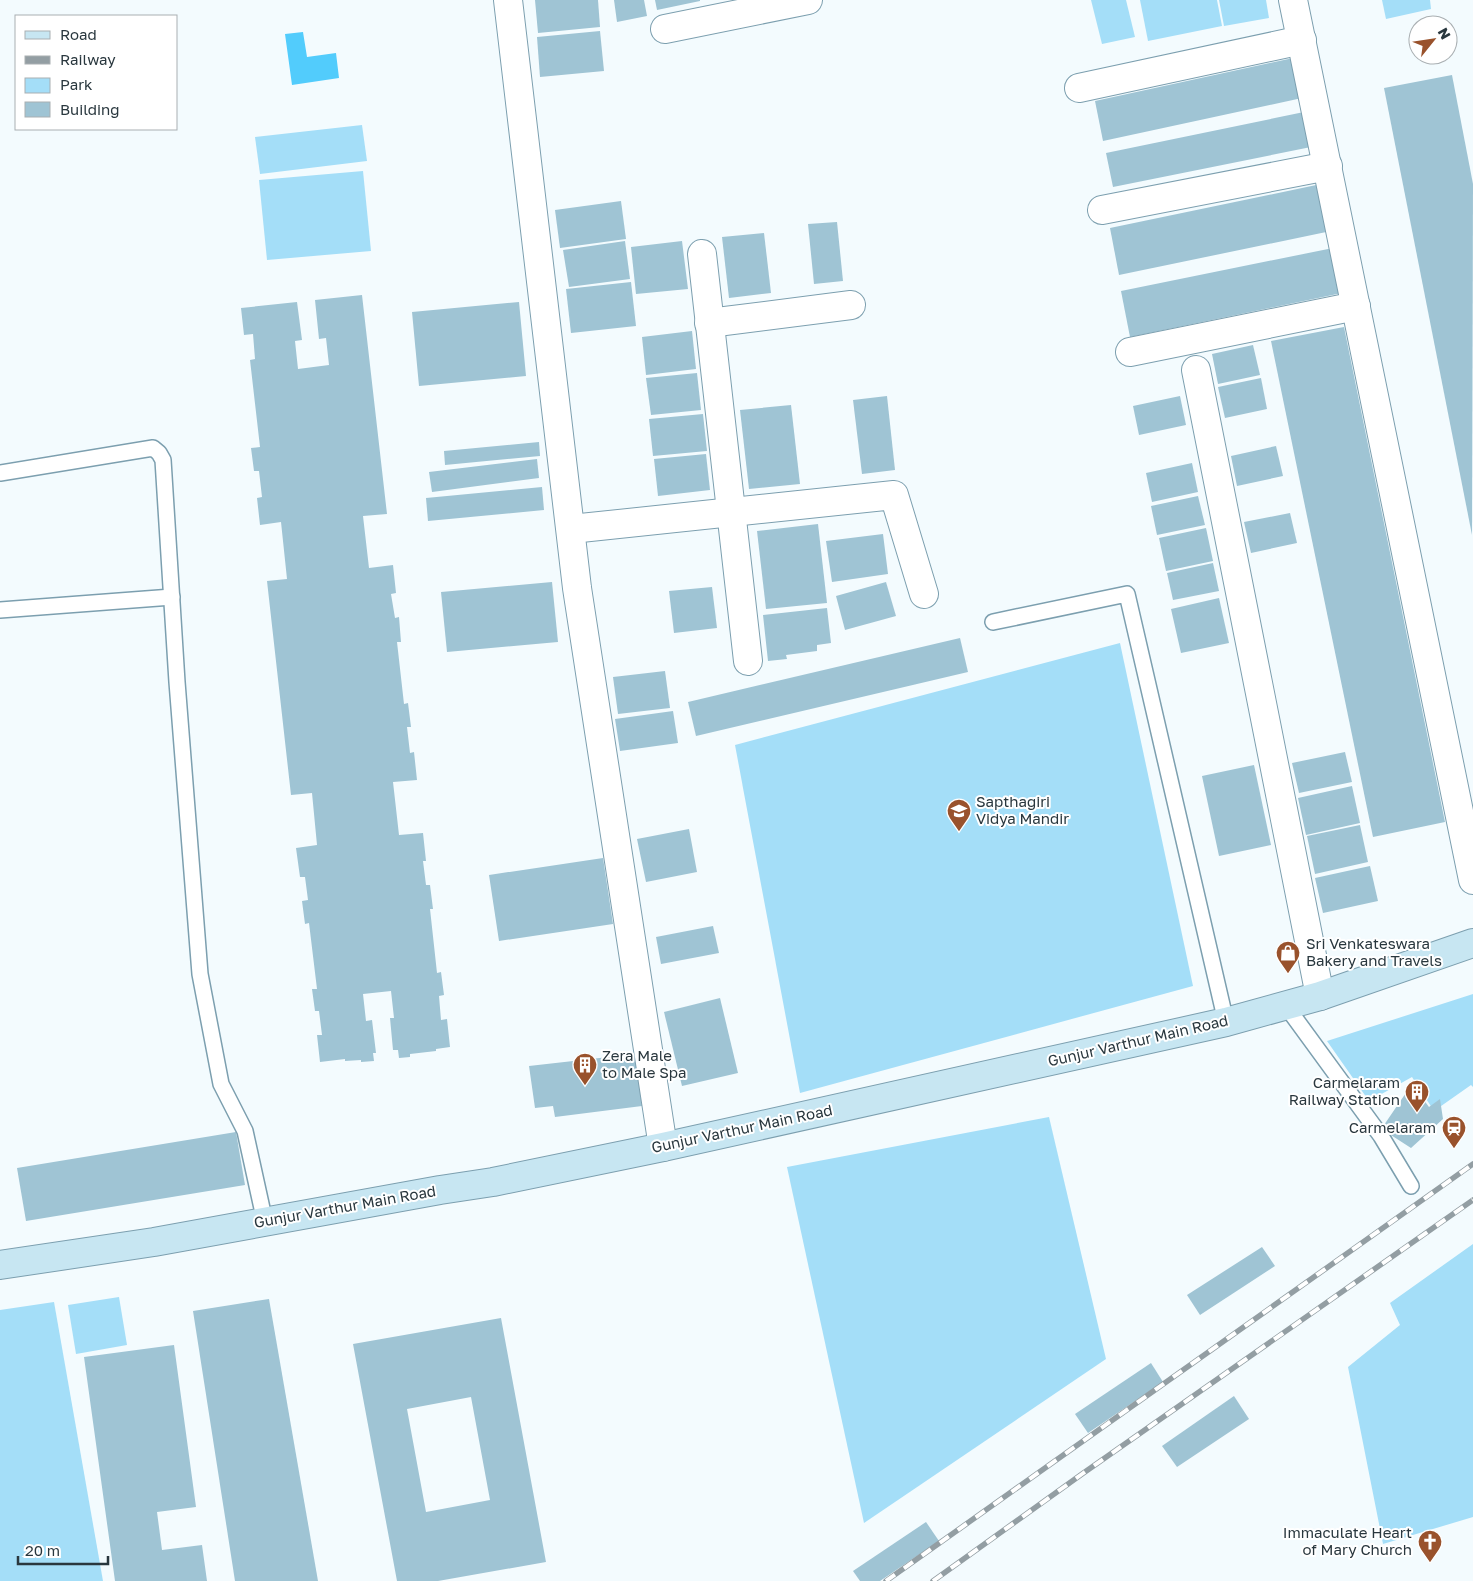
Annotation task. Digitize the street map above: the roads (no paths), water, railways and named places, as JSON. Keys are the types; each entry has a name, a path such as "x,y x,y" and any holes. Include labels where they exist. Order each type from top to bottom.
{"main road":[{"name":"Gunjur Varthur Main Road","path":"0,1265 145,1244 493,1182 663,1147 1226,1022 1320,996 1473,943"}],"street":[{"path":"508,0 578,588 663,1147"},
{"path":"665,29 808,0"},
{"path":"1293,0 1473,880"},
{"path":"1079,88 1302,40"},
{"path":"1102,210 1328,166"},
{"path":"702,254 748,661"},
{"path":"709,323 851,305"},
{"path":"1130,352 1356,306"},
{"path":"1196,370 1320,996"},
{"path":"571,529 894,495 924,594"}],"lane":[{"path":"0,473 153,448 163,460 200,974 221,1084 244,1131 265,1222"},
{"path":"993,622 1127,594 1226,1022"},
{"path":"0,610 172,597"},
{"path":"1286,1006 1381,1136 1411,1186"}],"water":[{"path":"303,32 307,57 336,53 339,78 292,85 285,34"}],"railway":[{"path":"886,1581 1473,1164"},
{"path":"933,1581 1082,1474 1473,1200"}],"place":[{"name":"Sapthagiri Vidya Mandir","path":"959,832"},
{"name":"Sri Venkateswara Bakery and Travels","path":"1288,974"},
{"name":"Zera Male to Male Spa","path":"585,1086"},
{"name":"Carmelaram Railway Station","path":"1417,1113"},
{"name":"Carmelaram","path":"1454,1149"},
{"name":"Immaculate Heart of Mary Church","path":"1430,1563"}]}
